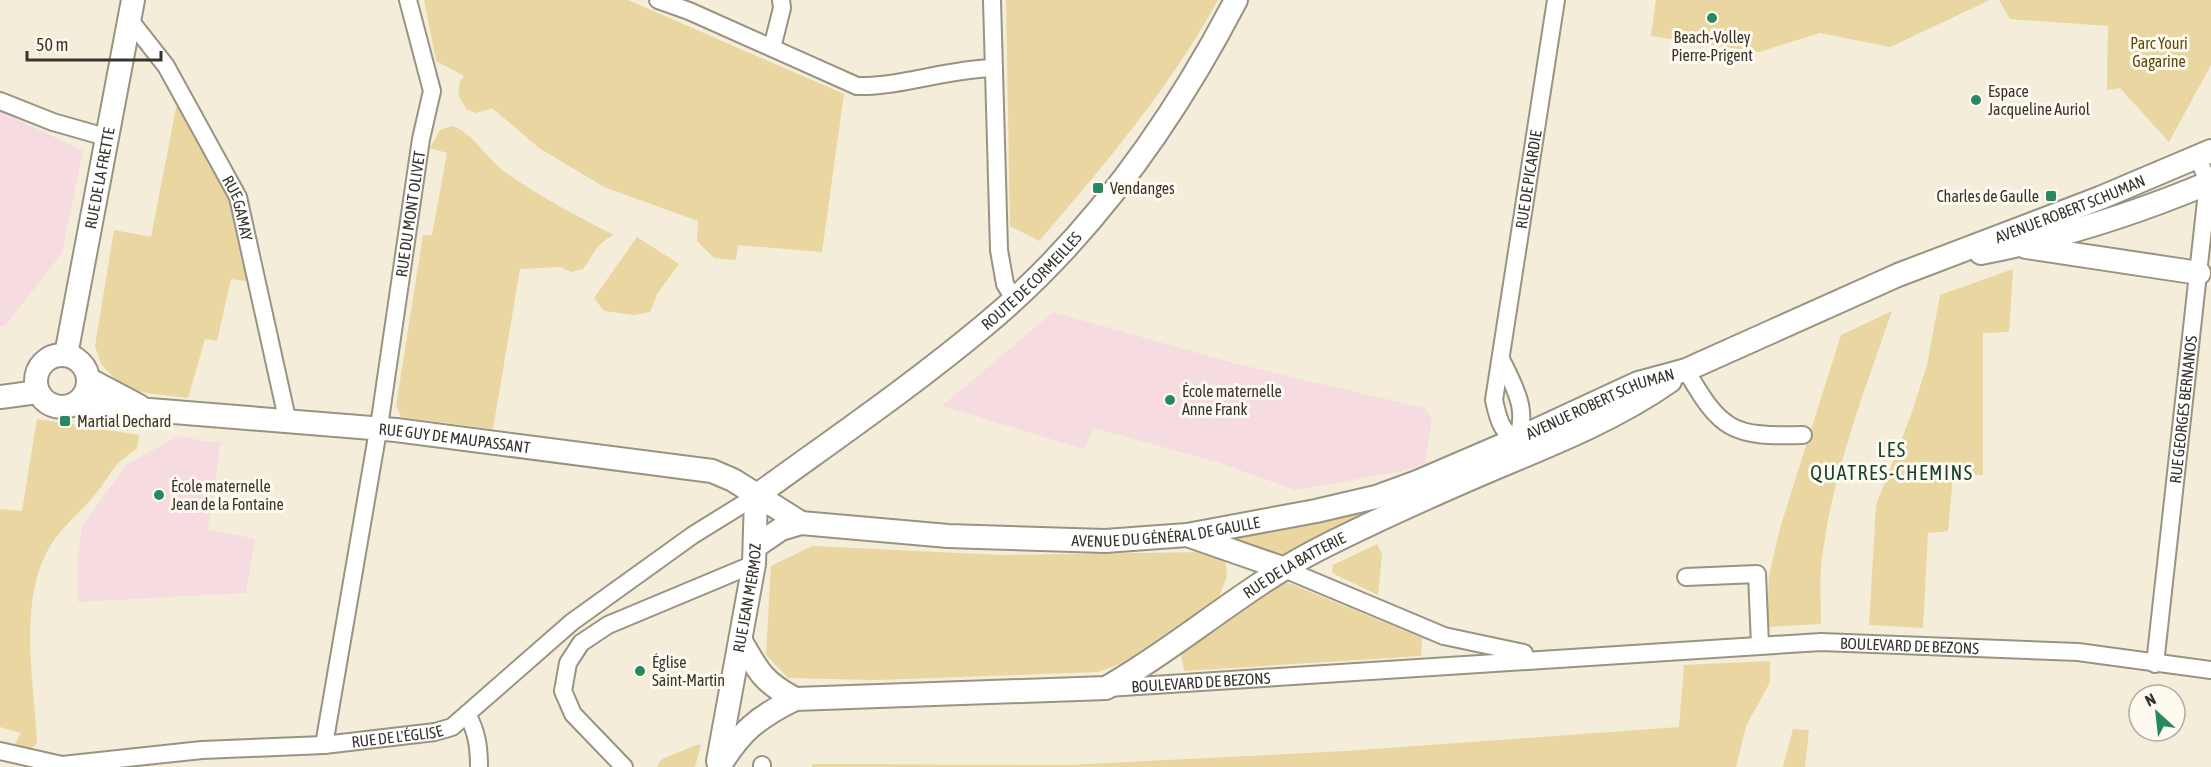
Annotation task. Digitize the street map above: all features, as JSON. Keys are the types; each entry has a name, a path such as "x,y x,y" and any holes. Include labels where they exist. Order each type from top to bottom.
{"main road":[{"name":"ROUTE DE CORMEILLES","path":"756,496 914,381 986,325 1103,208 1202,66 1236,0"},
{"name":"RUE DE LA FRETTE","path":"66,355 109,138 131,10"},
{"name":"AVENUE ROBERT SCHUMAN","path":"1520,448 1552,434 1638,383 1686,370 1805,315 1929,263 2204,154"},
{"name":"AVENUE ROBERT SCHUMAN","path":"1929,263 2019,246 2168,200 2210,183"},
{"path":"2019,246 2205,274"},
{"path":"66,355 81,363 88,379 85,393 75,404 58,407 50,405 38,392 35,384 39,367 51,357 66,355"},
{"name":"RUE GUY DE MAUPASSANT","path":"88,379 146,409"},
{"path":"0,397 38,392"},
{"name":"RUE GUY DE MAUPASSANT","path":"75,404 378,429 712,471 733,480 756,496"},
{"name":"AVENUE DU GÉNÉRAL DE GAULLE","path":"755,555 781,529 801,524 948,536 1079,540 1186,535 1376,497 1494,459 1520,448"},
{"name":"RUE DE LA BATTERIE","path":"1106,688 1136,671 1224,606 1282,568 1494,459"},
{"name":"AVENUE DU GÉNÉRAL DE GAULLE","path":"756,496 801,524"},
{"name":"RUE JEAN MERMOZ","path":"718,767 727,705 742,643 755,555 756,496"},
{"path":"1186,535 1244,553 1282,568"},
{"name":"RUE DE LA BATTERIE","path":"1224,606 1240,578 1244,553"},
{"path":"742,643 758,672 770,686 795,699"},
{"name":"BOULEVARD DE BEZONS","path":"718,767 735,741 749,726 768,712 795,699 1106,688"}],"street":[{"name":"RUE DU MONT OLIVET","path":"324,745 378,429 421,139 432,91 408,0"},
{"path":"658,0 689,6 772,48 857,86 877,87 962,69 994,68"},
{"path":"772,48 782,8 781,0"},
{"path":"992,0 999,250 1005,284 1014,299"},
{"name":"RUE DE PICARDIE","path":"1494,459 1497,416 1494,399 1556,0"},
{"name":"RUE GAMAY","path":"131,10 166,66 238,197 288,423"},
{"path":"0,101 53,122 109,138"},
{"name":"RUE GEORGES BERNANOS","path":"2155,664 2205,274 2210,183 2204,154"},
{"path":"1500,359 1522,408 1520,448"},
{"path":"1686,370 1716,417 1738,430 1768,436 1803,435"},
{"path":"1522,408 1552,434"},
{"path":"1497,416 1501,427 1520,448"},
{"name":"RUE DE L'ÉGLISE","path":"0,751 62,766 202,750 324,745 435,732 452,726 572,622 693,536 756,496"},
{"path":"624,767 573,714 563,691 568,663 581,643 608,625 755,555"},
{"name":"BOULEVARD DE BEZONS","path":"1282,568 1444,636 1517,653 1608,654"},
{"path":"1686,578 1757,574 1760,645"},
{"name":"BOULEVARD DE BEZONS","path":"1106,688 1608,654 1839,641 2078,652 2211,670"},
{"path":"466,714 473,726 479,747 479,767"}],"shaded area":[{"path":"0,111 83,151 62,253 5,326 0,326"},
{"name":"École maternelle Anne Frank","path":"1053,312 1237,364 1424,408 1432,418 1425,464 1403,471 1295,490 1220,463 1094,428 1084,449 942,406"},
{"name":"École maternelle Jean de la Fontaine","path":"179,436 209,442 221,441 208,529 255,539 246,593 78,602 77,565 82,526 127,464"}],"green space":[{"path":"424,0 628,0 844,94 822,252 738,245 736,260 714,258 697,241 698,221 604,187 539,148 492,108 476,113 467,110 458,95 460,81 464,76 436,61"},
{"path":"1006,0 1218,0 1179,64 1135,125 1039,241 1010,226"},
{"path":"1656,0 1990,0 1890,47 1820,33 1759,52 1651,36"},
{"name":"Parc Youri Gagarine","path":"1999,0 2211,0 2211,65 2169,142 2120,88 2107,90 2108,26 2010,19"},
{"path":"179,106 230,197 252,282 231,279 217,341 205,339 188,398 146,393 118,382 101,364 95,346 114,230 151,237 176,108"},
{"path":"452,126 466,133 495,164 514,179 556,205 614,235 599,245 583,269 571,272 560,267 520,269 493,429 401,417 396,406 423,235 432,235 447,153 430,148 440,130"},
{"path":"637,237 679,264 657,294 650,312 634,315 604,311 594,298"},
{"path":"2013,269 2009,332 1983,333 1983,475 1953,475 1948,531 1928,533 1923,628 1869,625 1876,505 1911,415 1927,365 1940,295"},
{"path":"1892,311 1850,434 1833,496 1821,567 1821,624 1767,627 1769,576 1780,528 1841,335"},
{"path":"37,419 139,435 137,449 117,464 103,485 60,533 49,548 39,569 31,617 31,669 37,743 31,749 15,744 21,733 0,727 0,509 22,511"},
{"path":"1390,504 1275,558 1232,540 1234,536"},
{"path":"1377,544 1382,554 1378,595 1332,573 1333,565"},
{"path":"812,546 1002,555 1208,552 1225,559 1227,576 1219,597 1122,663 1098,672 876,680 788,678 766,655 771,566"},
{"path":"1284,581 1422,638 1421,656 1184,671 1181,654"},
{"path":"1770,661 1770,682 1746,726 1736,767 812,767 812,764 1067,765 1346,751 1679,727 1684,665"},
{"path":"1793,729 1809,730 1805,767 1783,767"},
{"path":"701,745 695,767 657,767 662,759"}],"place":[{"name":"Beach-Volley Pierre-Prigent","path":"1712,18"},
{"name":"Espace Jacqueline Auriol","path":"1976,100"},
{"name":"Vendanges","path":"1098,188"},
{"name":"Charles de Gaulle","path":"2051,196"},
{"name":"École maternelle Anne Frank","path":"1170,400"},
{"name":"Martial Dechard","path":"65,421"},
{"name":"École maternelle Jean de la Fontaine","path":"159,495"},
{"name":"Église Saint-Martin","path":"640,671"}],"district":[{"name":"LES QUATRES-CHEMINS","path":"1892,460"}]}
